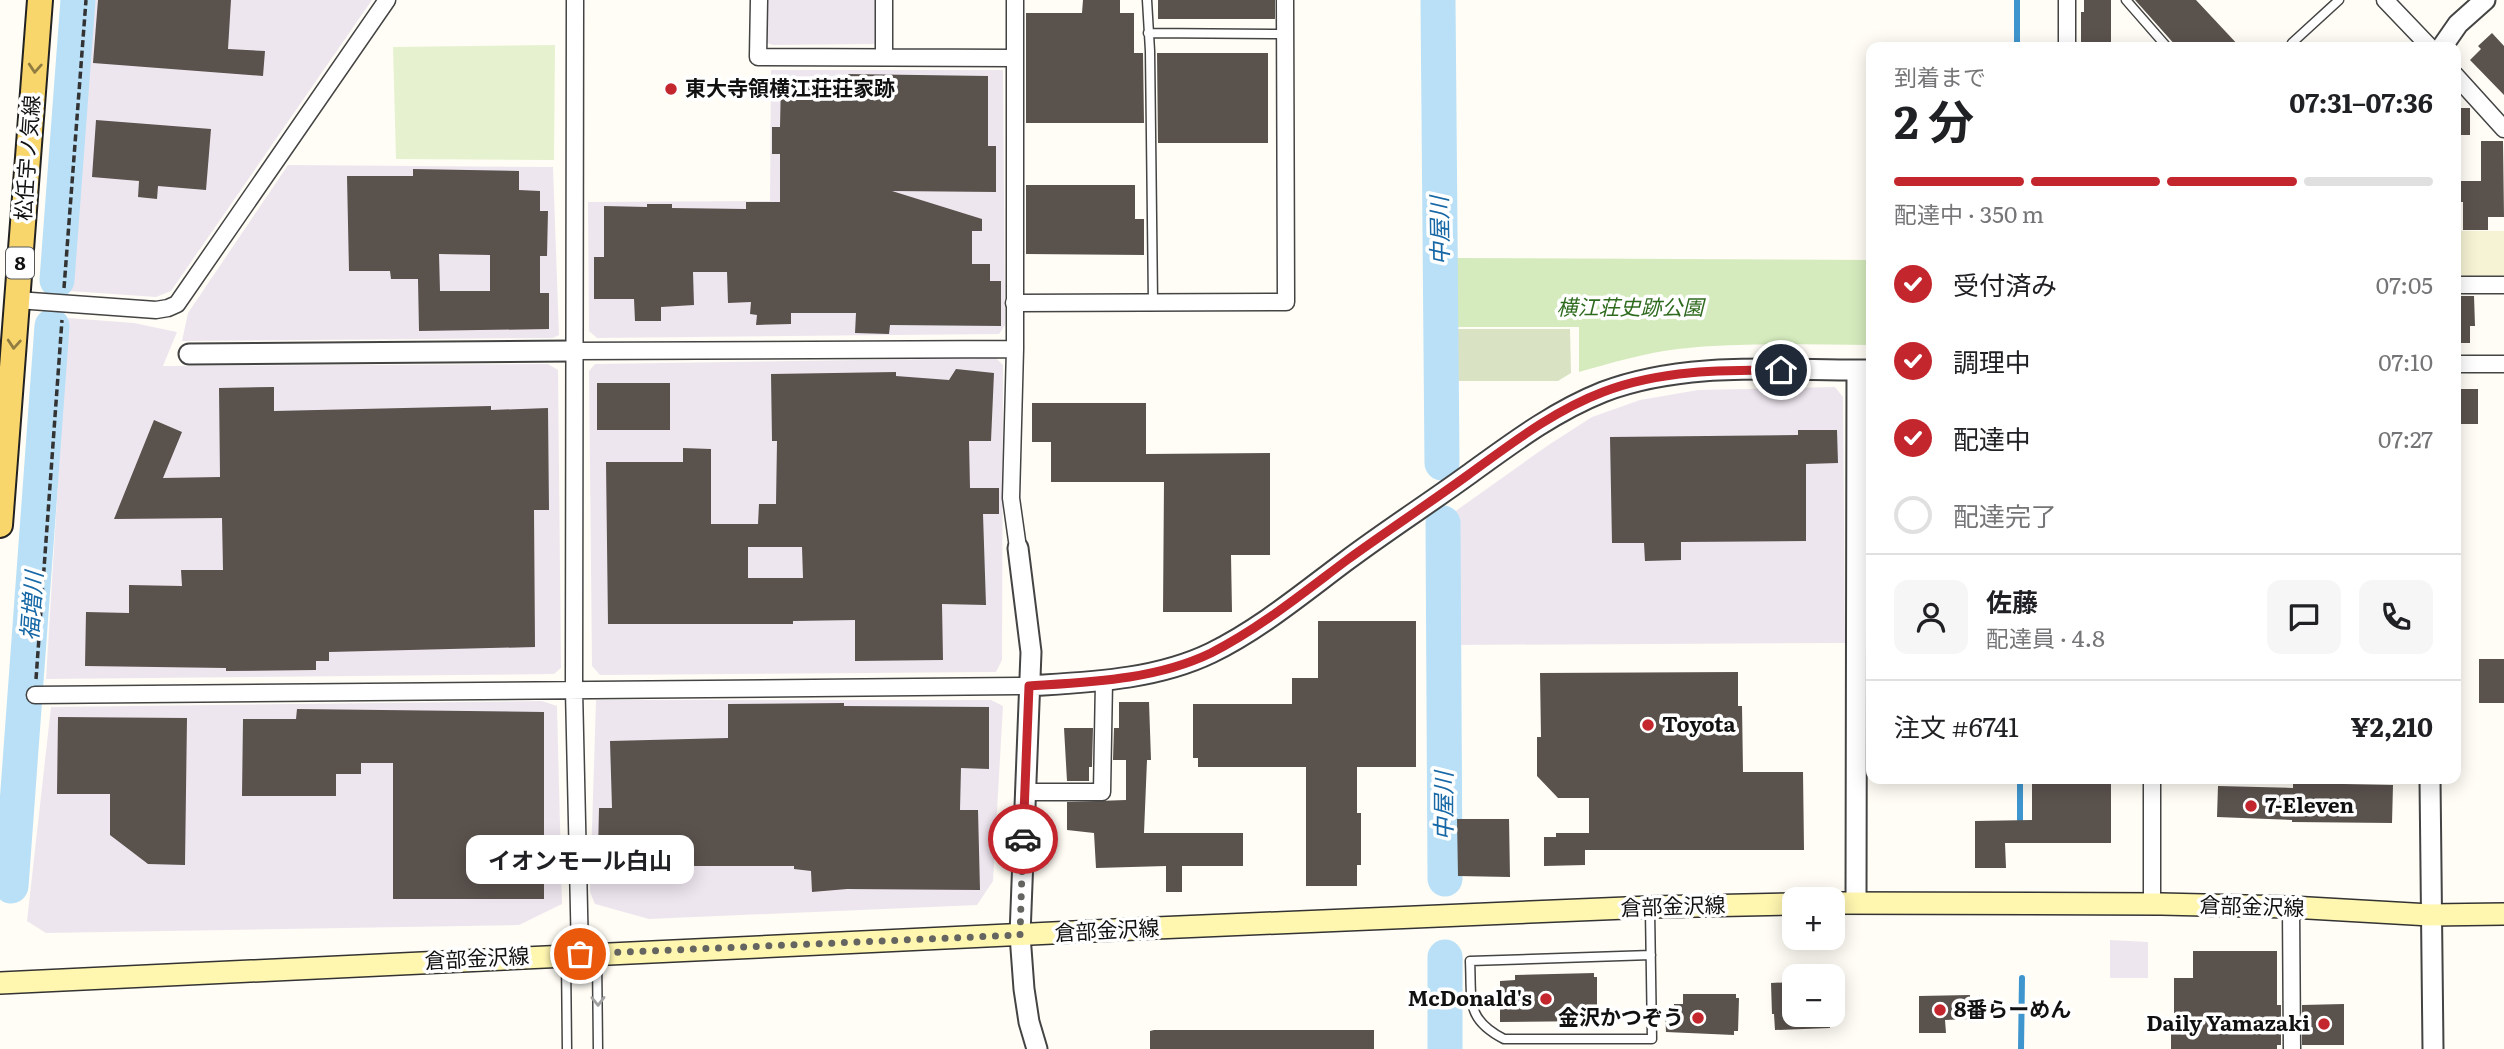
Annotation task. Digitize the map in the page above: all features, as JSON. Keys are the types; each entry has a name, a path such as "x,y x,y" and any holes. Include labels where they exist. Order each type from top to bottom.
{"main road":[{"name":"松任宇ノ気線","path":"0,525 40,0"},
{"name":"倉部金沢線","path":"1845,902 2152,904 2291,907 2430,915 2504,914"},
{"name":"倉部金沢線","path":"0,983 581,954 1650,907 1782,904"}],"street":[{"path":"17,300 156,310 177,304 387,0"},
{"path":"575,0 574,690 581,954"},
{"path":"759,0 758,57 1014,58"},
{"path":"884,0 884,56"},
{"path":"1014,0 1012,498 1031,652 1020,935 1024,989 1029,1022 1037,1049"},
{"path":"1014,303 1286,302 1286,0"},
{"path":"2067,0 2067,42"},
{"path":"2385,0 2425,42"},
{"path":"2445,42 2458,24 2485,0"},
{"path":"2461,82 2504,129"},
{"path":"2461,285 2504,285"},
{"path":"189,354 1014,349"},
{"path":"2461,364 2504,364"},
{"path":"35,695 1029,686 1104,681 1154,672 1220,648 1261,624 1517,439 1567,407 1605,391 1645,380 1700,371 1864,370 1856,902"},
{"path":"1025,792 1101,792 1104,681"},
{"path":"2152,784 2152,904"},
{"path":"2430,784 2433,1049"},
{"path":"2291,907 2292,1049"}],"lane":[{"path":"1147,0 1153,302"},
{"path":"2126,0 2163,42"},
{"path":"2292,42 2339,0"},
{"path":"1148,33 1286,34"},
{"path":"1650,907 1651,955 1652,1039 1504,1039 1490,1032 1472,1011 1470,961 1651,955"},
{"path":"567,1049 581,954"},
{"path":"581,954 598,1049"}],"path":[{"path":"35,695 86,0"}],"shaded area":[{"path":"91,0 372,0 171,291 156,297 69,291"},
{"path":"765,0 879,0 880,44 773,45 764,42"},
{"path":"771,70 1003,70 1005,325 999,334 597,338 589,331 588,202 770,201"},
{"path":"288,165 553,167 559,335 553,338 182,341 188,313"},
{"path":"2461,231 2504,231 2504,277 2461,277"},
{"path":"68,318 134,323 177,332 163,366 548,364 558,370 561,668 554,674 46,679"},
{"path":"996,358 1003,365 1002,660 996,672 600,675 592,666 589,371 595,364"},
{"path":"1835,387 1843,397 1845,643 1450,645 1450,515 1547,446 1592,417 1640,400 1698,390"},
{"path":"596,700 991,700 1003,706 993,881 977,905 649,919 595,904 590,892"},
{"path":"542,701 557,706 562,904 519,925 46,933 27,921 51,707"},
{"path":"2110,940 2148,942 2148,978 2110,978"}],"green space":[{"path":"555,45 554,160 396,159 393,47"},
{"name":"横江荘史跡公園","path":"1455,258 1866,260 1866,345 1750,345 1678,349 1579,372 1579,327 1455,327"},
{"path":"1455,329 1570,329 1571,373 1558,381 1455,381"}],"building":[{"path":"98,0 231,0 228,49 265,51 263,76 93,63"},
{"path":"1083,0 1120,0 1120,13 1134,13 1134,53 1143,53 1144,123 1026,123 1026,13 1082,13"},
{"path":"1158,0 1275,0 1275,19 1158,19"},
{"path":"2084,0 2111,0 2111,42 2081,42 2081,12 2084,12"},
{"path":"2135,0 2196,0 2235,42 2173,42"},
{"path":"2492,33 2504,46 2504,95 2470,60 2481,49 2478,46"},
{"path":"1157,53 1268,53 1268,143 1158,143"},
{"path":"848,74 988,76 988,146 996,146 996,192 892,191 982,219 982,231 972,231 972,264 990,264 990,281 1001,281 1001,326 890,325 889,334 855,333 856,313 791,313 791,324 756,325 757,315 750,314 751,302 728,303 727,272 693,272 694,305 661,307 661,321 635,321 634,299 594,299 594,257 604,257 604,206 647,207 647,204 672,204 672,208 746,209 746,202 780,202 780,154 772,154 772,127 780,127 781,81 848,81"},
{"path":"2461,108 2470,108 2470,135 2461,135"},
{"path":"96,120 211,129 206,190 158,186 157,199 138,197 139,181 92,177"},
{"path":"2481,141 2503,141 2504,217 2488,217 2488,230 2463,230 2461,181 2481,181"},
{"path":"413,169 519,171 519,190 540,191 540,211 548,211 547,256 540,256 540,293 549,293 549,329 419,331 418,279 391,279 390,271 349,271 347,176 413,176","holes":["439,254 490,255 490,291 440,291"]},
{"path":"1026,185 1135,185 1135,219 1144,219 1144,255 1026,254"},
{"path":"2461,296 2474,296 2475,326 2470,326 2470,343 2461,343"},
{"path":"956,369 994,373 991,441 969,441 970,488 999,488 999,514 983,514 986,605 942,604 943,660 855,661 855,620 793,621 793,624 608,624 606,462 683,462 683,448 711,449 711,524 758,524 759,504 776,504 777,441 772,441 771,374 896,372 896,376 949,380","holes":["748,547 802,547 803,578 748,578"]},
{"path":"597,383 670,383 670,430 597,430"},
{"path":"274,387 274,411 491,406 491,410 548,408 549,510 534,510 535,647 329,652 329,661 316,661 316,670 226,671 226,668 85,666 86,612 129,613 129,585 182,586 181,570 223,570 222,518 114,519 154,420 182,432 163,478 220,477 219,388"},
{"path":"2461,389 2478,389 2478,424 2461,424"},
{"path":"1032,403 1146,403 1146,454 1270,453 1270,555 1231,555 1232,612 1163,612 1164,482 1051,482 1051,442 1032,442"},
{"path":"1798,430 1837,430 1838,463 1806,464 1806,541 1681,542 1681,560 1645,561 1644,543 1612,543 1610,437 1798,435"},
{"path":"1318,621 1416,621 1416,767 1357,767 1357,813 1361,813 1361,865 1357,865 1357,886 1306,886 1306,767 1198,767 1198,758 1193,758 1193,704 1292,704 1292,678 1318,678"},
{"path":"2479,659 2504,659 2504,703 2479,703"},
{"path":"1738,672 1738,706 1742,706 1743,772 1803,772 1804,850 1585,850 1585,865 1544,866 1544,837 1556,837 1556,833 1589,833 1589,798 1558,798 1537,776 1537,737 1541,737 1540,673"},
{"path":"1119,702 1149,702 1151,760 1147,760 1144,833 1243,833 1243,866 1182,866 1182,892 1166,892 1166,866 1096,868 1094,833 1067,830 1067,802 1126,800 1126,760 1113,760 1114,728 1119,728"},
{"path":"844,703 844,706 989,707 989,769 961,768 960,810 978,810 980,890 847,889 812,892 811,871 794,869 794,866 682,866 682,853 598,852 599,808 612,808 610,741 728,738 728,704"},
{"path":"297,709 544,712 544,899 393,899 393,763 361,763 361,774 336,774 336,796 242,796 243,719 296,719"},
{"path":"58,717 187,718 185,865 148,864 110,835 110,794 57,794"},
{"path":"1064,728 1093,728 1089,781 1067,781"},
{"path":"2032,784 2111,784 2111,843 2005,843 2006,868 1975,868 1975,821 2032,820"},
{"path":"2293,784 2393,785 2392,823 2292,822 2217,817 2218,786 2293,788"},
{"path":"1457,819 1509,819 1510,877 1458,876"},
{"path":"2193,951 2277,951 2277,1005 2281,1005 2281,1045 2277,1045 2277,1049 2171,1049 2174,978 2193,978"},
{"path":"1594,973 1594,977 1597,977 1597,1021 1500,1022 1500,981 1515,980 1515,975"},
{"path":"1771,983 1782,983 1782,1027 1830,1028 1775,1030"},
{"path":"1683,994 1736,994 1736,998 1739,998 1738,1031 1734,1031 1734,1035 1666,1032 1665,1010 1674,1010 1674,1004 1683,1004"},
{"path":"1970,995 1970,1019 1945,1020 1946,1033 1919,1033 1919,996"},
{"path":"2344,1004 2344,1045 2302,1045 2302,1005"},
{"path":"1374,1030 1374,1049 1150,1049 1150,1031"}],"waterway":[{"name":"福増川","path":"57,280 78,0"},
{"name":"中屋川","path":"1438,0 1442,463"},
{"path":"2017,0 2017,42"},
{"name":"福増川","path":"11,886 52,326"},
{"name":"中屋川","path":"1443,523 1445,879"},
{"path":"2020,784 2020,825"},
{"name":"中屋川","path":"1445,957 1445,1049"},
{"path":"2021,1049 2022,978"}],"way so far":[{"path":"580,954 1020,935 1023,839"}],"place":[{"name":"東大寺領横江荘荘家跡","path":"671,89"},
{"name":"Toyota","path":"1648,725"},
{"name":"7-Eleven","path":"2251,806"},
{"name":"イオンモール白山","path":"580,954"},
{"name":"McDonald's","path":"1546,999"},
{"name":"8番らーめん","path":"1940,1010"},
{"name":"金沢かつぞう","path":"1698,1018"},
{"name":"Daily Yamazaki","path":"2324,1024"}],"route":[{"path":"1023,839 1029,686 1104,681 1154,672 1209,654 1261,624 1517,439 1567,407 1605,391 1645,380 1700,371 1781,370"}]}
